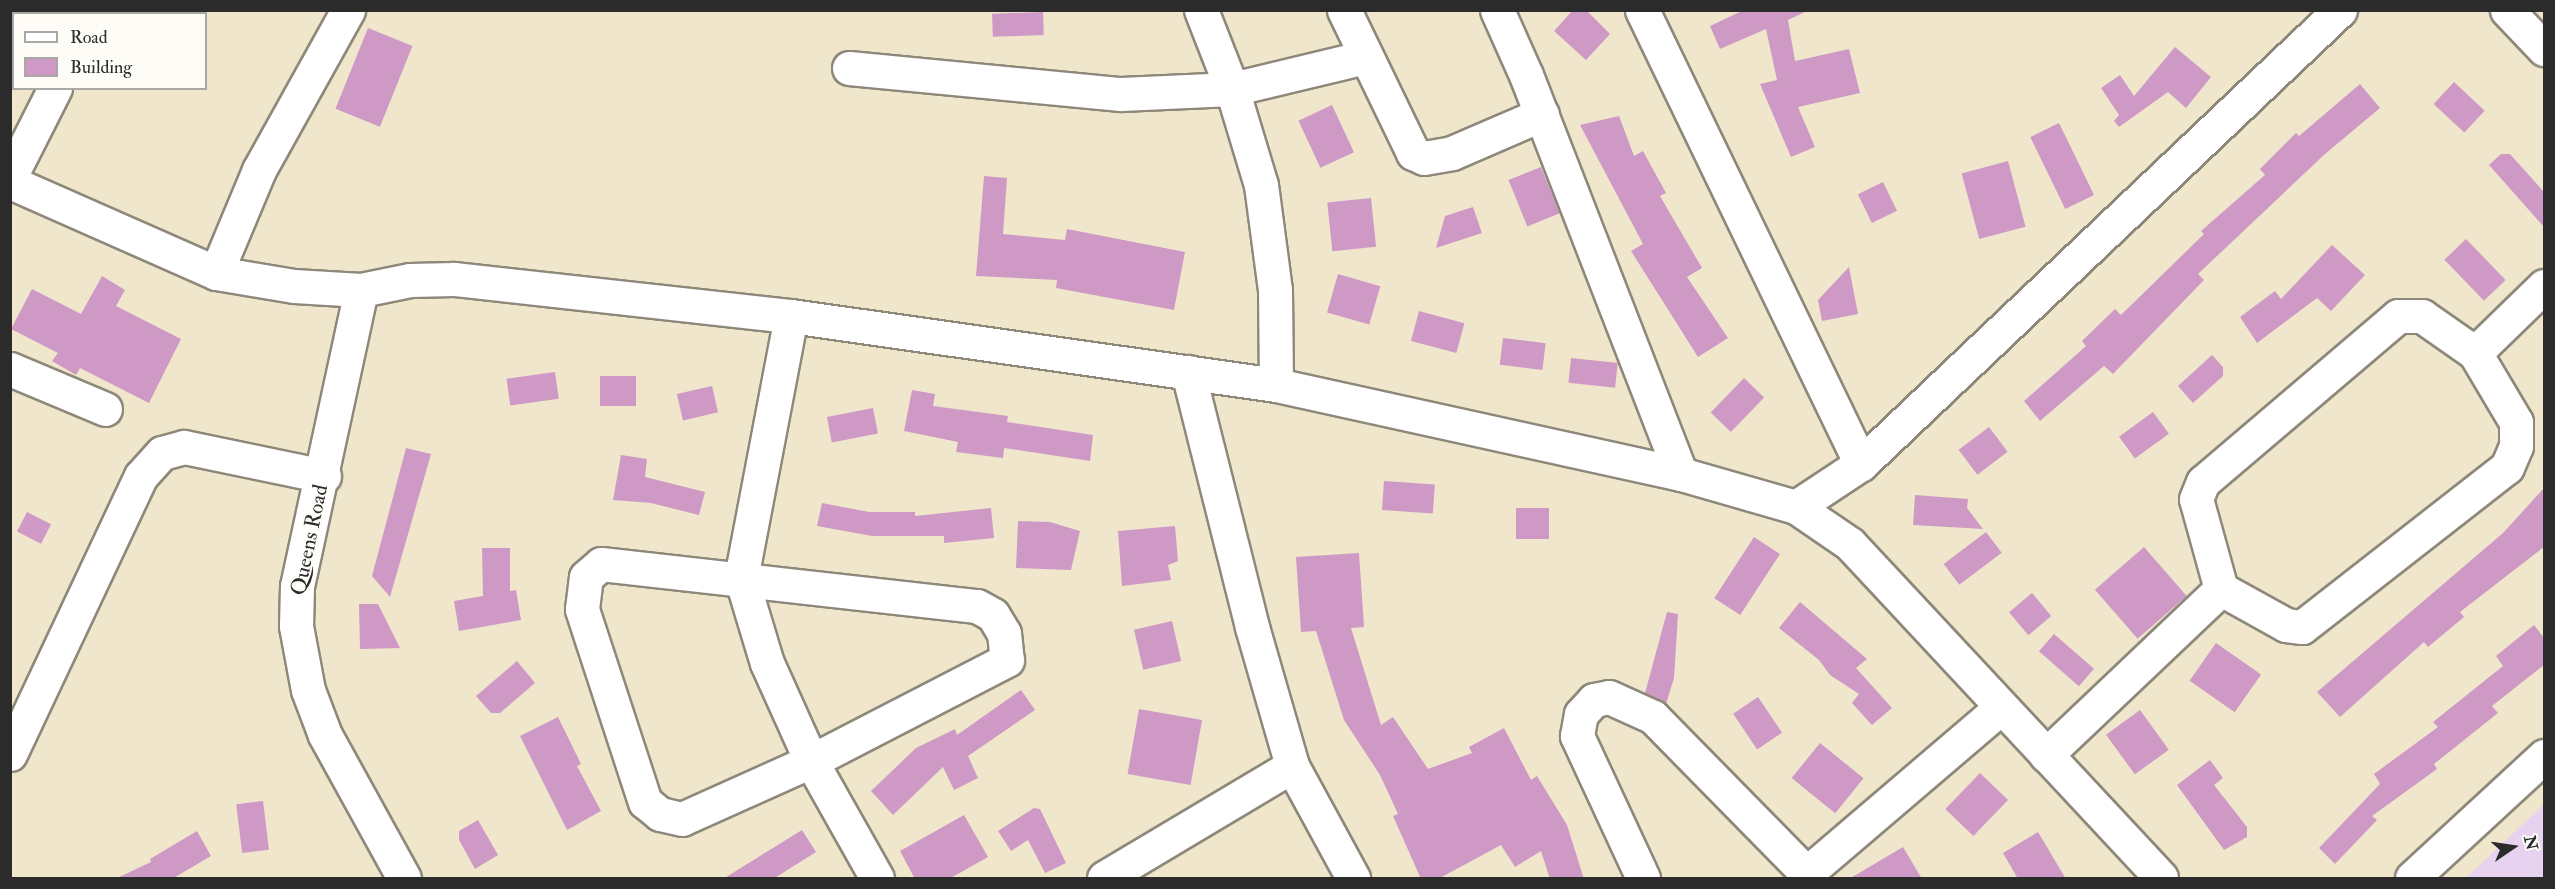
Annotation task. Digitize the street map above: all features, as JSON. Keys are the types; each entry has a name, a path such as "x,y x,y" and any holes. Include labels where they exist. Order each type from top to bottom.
{"street":[{"path":"216,273 259,170 348,10"},
{"path":"1201,10 1232,89 1261,185 1275,290 1276,385"},
{"path":"1344,10 1413,153 1424,158 1452,153 1542,114"},
{"path":"1497,10 1542,114 1681,474"},
{"path":"1642,10 1861,464"},
{"path":"2333,10 2339,11"},
{"path":"2507,10 2544,49"},
{"path":"1796,507 1861,464 2339,11"},
{"path":"849,68 1121,94 1232,89 1365,57"},
{"path":"10,177 54,90"},
{"path":"10,183 216,273 294,286 362,290 410,280 454,279 791,316 1276,385 1681,474 1796,507 1850,544 1999,709 2046,755 2161,879"},
{"path":"2475,353 2544,286"},
{"name":"Queens Road","path":"362,290 324,476 297,586 296,626 308,690 325,735 404,879"},
{"path":"791,316 741,577 768,663 811,761 877,879"},
{"path":"2398,316 2422,316 2475,353 2516,422 2516,446 2507,466 2302,627 2286,625 2221,589 2196,499 2203,482 2398,316"},
{"path":"10,369 105,409"},
{"path":"1188,372 1252,627 1292,766 1353,879"},
{"path":"10,754 141,476 162,453 184,447 324,476"},
{"path":"601,564 741,577 977,606 993,615 1004,633 1007,660 811,761 682,819 660,814 645,801 582,609 586,577 601,564"},
{"path":"2046,755 2221,589"},
{"path":"1643,879 1577,736 1581,714 1594,700 1609,697 1653,717 1809,876 1999,709"},
{"path":"2412,879 2544,756"},
{"path":"1104,879 1292,766"}],"shaded area":[{"path":"2544,804 2544,878 2466,878"}],"building":[{"path":"1573,10 1586,10 1610,34 1586,60 1554,31"},
{"path":"1744,10 1809,10 1788,20 1795,61 1849,49 1860,93 1798,107 1815,147 1791,157 1760,84 1777,80 1766,29 1720,49 1710,26"},
{"path":"1043,12 1044,35 993,37 992,14"},
{"path":"368,28 413,46 380,127 335,109"},
{"path":"2175,47 2211,77 2186,108 2168,92 2119,127 2114,121 2119,115 2101,88 2120,75 2134,96"},
{"path":"2454,82 2485,111 2464,133 2434,104"},
{"path":"2360,84 2380,108 2325,154 2198,274 2204,280 2113,374 2104,366 2040,421 2024,401 2086,346 2082,341 2115,309 2121,315 2204,234 2201,231 2265,175 2260,169 2296,133 2299,136"},
{"path":"1332,105 1354,152 1320,168 1298,121"},
{"path":"1619,116 1634,156 1643,151 1666,193 1660,196 1702,268 1687,277 1728,338 1698,357 1631,251 1643,244 1580,125"},
{"path":"2059,123 2094,195 2065,209 2030,137"},
{"path":"2501,154 2510,154 2544,192 2544,227 2489,165"},
{"path":"2008,161 2026,227 1979,239 1962,173"},
{"path":"1541,167 1560,213 1527,226 1509,180"},
{"path":"984,176 1007,178 1003,234 1065,240 1067,229 1185,252 1174,310 1056,288 1057,280 976,276"},
{"path":"1883,182 1897,211 1872,223 1858,194"},
{"path":"1371,198 1376,247 1332,251 1327,203"},
{"path":"1473,207 1482,233 1436,248 1445,216"},
{"path":"2466,239 2506,280 2484,301 2444,260"},
{"path":"2332,245 2365,275 2331,311 2317,298 2257,343 2240,317 2275,291 2281,299"},
{"path":"1849,267 1858,314 1822,321 1818,300"},
{"path":"1338,274 1380,286 1369,325 1327,312"},
{"path":"102,276 125,290 116,306 181,339 149,403 80,368 76,375 52,361 58,353 11,329 32,289 81,314"},
{"path":"1419,311 1464,323 1456,353 1411,341"},
{"path":"1503,338 1546,343 1542,370 1500,365"},
{"path":"2212,355 2223,367 2223,376 2193,403 2178,386"},
{"path":"1571,358 1618,363 1615,388 1568,383"},
{"path":"555,372 559,399 510,406 506,379"},
{"path":"600,376 636,376 636,406 600,406"},
{"path":"1744,378 1764,397 1731,432 1711,413"},
{"path":"712,386 718,412 683,420 677,394"},
{"path":"912,390 935,394 933,406 1008,416 1007,422 1093,435 1090,461 1004,448 1003,458 956,452 958,442 904,431"},
{"path":"873,408 878,434 832,442 827,417"},
{"path":"2153,412 2169,434 2135,459 2119,437"},
{"path":"1989,427 2008,452 1977,475 1959,450"},
{"path":"406,448 431,454 390,597 372,576"},
{"path":"621,455 647,459 645,477 705,492 699,515 651,503 613,500"},
{"path":"1384,481 1435,485 1433,513 1382,510"},
{"path":"2544,488 2544,547 2460,612 2464,617 2428,647 2424,642 2340,717 2317,692 2503,533"},
{"path":"1915,495 1968,499 1967,508 1983,529 1913,525"},
{"path":"822,503 869,512 915,512 915,516 991,508 994,538 944,543 944,536 872,536 817,526"},
{"path":"1516,508 1549,508 1549,539 1516,539"},
{"path":"27,512 51,524 41,544 17,532"},
{"path":"1018,521 1050,522 1080,531 1071,570 1016,568"},
{"path":"1175,526 1178,561 1168,565 1171,580 1122,586 1118,531"},
{"path":"1986,532 2002,553 1959,585 1944,564"},
{"path":"1754,537 1780,554 1740,615 1714,598"},
{"path":"2144,547 2187,596 2138,639 2095,590"},
{"path":"482,548 510,548 510,591 516,590 521,620 459,631 454,601 483,596"},
{"path":"1359,553 1364,627 1351,628 1381,725 1393,717 1428,769 1472,753 1469,747 1504,728 1531,780 1537,776 1567,825 1584,879 1550,879 1541,851 1515,867 1501,845 1438,879 1421,879 1393,816 1398,814 1380,775 1344,720 1316,631 1301,632 1296,557"},
{"path":"2032,593 2051,616 2028,635 2009,612"},
{"path":"1800,602 1867,659 1856,668 1892,708 1872,725 1852,703 1859,694 1830,675 1819,660 1779,628"},
{"path":"359,604 378,604 400,648 360,649"},
{"path":"1667,612 1678,614 1674,678 1666,704 1645,693"},
{"path":"1172,621 1181,661 1143,670 1134,630"},
{"path":"2534,625 2544,638 2544,665 2492,706 2498,713 2434,764 2437,769 2372,816 2377,820 2335,864 2319,848 2380,784 2374,774 2438,727 2433,722 2503,666 2496,656"},
{"path":"2054,634 2094,669 2079,686 2039,651"},
{"path":"2216,643 2261,675 2235,712 2190,681"},
{"path":"517,661 535,683 500,713 491,713 476,696"},
{"path":"1021,690 1035,710 968,756 978,778 954,790 943,767 893,815 871,791 916,748 955,729 957,735"},
{"path":"1758,697 1782,733 1757,749 1733,714"},
{"path":"1139,709 1202,720 1191,785 1128,774"},
{"path":"2140,710 2169,750 2135,774 2106,735"},
{"path":"558,717 581,764 577,766 601,811 567,830 520,736"},
{"path":"1820,743 1864,778 1835,813 1792,778"},
{"path":"2210,760 2223,778 2214,785 2247,827 2247,837 2224,850 2177,785"},
{"path":"1980,773 2008,800 1973,836 1945,809"},
{"path":"263,801 269,850 242,853 236,804"},
{"path":"1034,808 1040,809 1066,863 1045,873 1028,840 1011,851 998,831"},
{"path":"964,815 988,857 949,879 915,879 900,851"},
{"path":"478,820 498,855 475,869 459,840 459,831"},
{"path":"802,830 816,852 773,879 723,879"},
{"path":"197,831 211,856 172,879 115,879 151,862 150,859"},
{"path":"2038,832 2066,879 2018,879 2003,853"},
{"path":"1903,847 1922,879 1849,879"}]}
